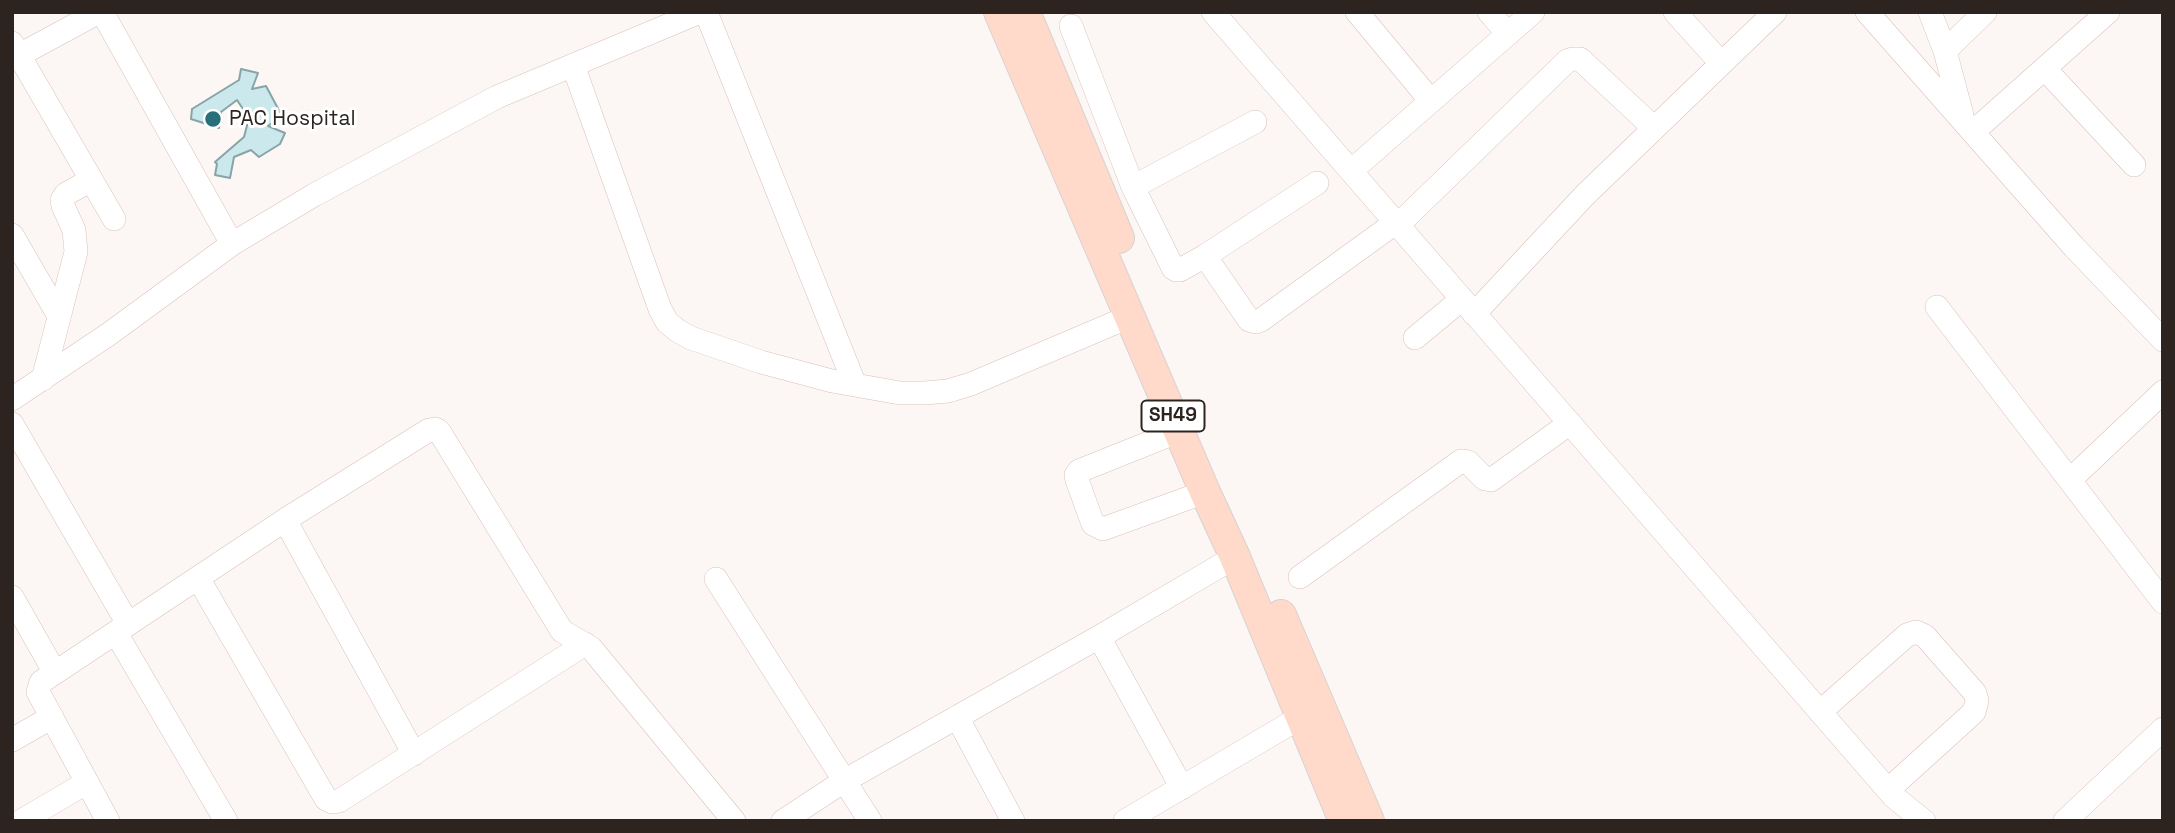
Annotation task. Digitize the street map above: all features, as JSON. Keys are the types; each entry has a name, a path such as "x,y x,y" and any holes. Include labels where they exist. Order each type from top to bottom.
{"main road":[{"name":"SH49","path":"999,12 1205,492 1236,557 1345,821"},
{"name":"SH49","path":"1025,12 1207,448 1369,821"}],"street":[{"path":"114,219 15,52 101,12 232,244"},
{"path":"12,400 109,334 232,244 314,195 497,97 699,12"},
{"path":"706,12 855,385"},
{"path":"1213,12 1888,790 1924,821"},
{"path":"1357,12 1431,101"},
{"path":"1489,12 1508,34"},
{"path":"1351,171 1534,12"},
{"path":"1675,12 1721,63"},
{"path":"1415,338 1468,306 1775,12"},
{"path":"1867,12 2074,247 2159,329"},
{"path":"1930,12 1969,127"},
{"path":"1945,51 1985,12"},
{"path":"1969,127 2045,69 2108,12"},
{"path":"1071,26 1133,187 1173,268 1180,270 1205,256 1317,183"},
{"path":"1205,256 1249,320 1261,320 1396,224 1567,61 1573,59 1580,59 1654,128"},
{"path":"573,65 660,309 667,322 691,338 749,358 832,381 900,393 948,391 971,384 1131,316"},
{"path":"2045,69 2134,165"},
{"path":"1070,121 1100,104"},
{"path":"1133,187 1255,122"},
{"path":"43,379 76,252 74,230 62,200 65,194 91,180"},
{"path":"12,235 59,316"},
{"path":"1937,307 2163,602"},
{"path":"2070,480 2163,392"},
{"path":"1300,577 1461,461 1468,462 1485,479 1491,480 1570,423"},
{"path":"12,424 226,821"},
{"path":"108,821 38,692 41,682 120,625 429,430 435,429 439,431 562,631 591,648 734,821"},
{"path":"1179,431 1079,471 1077,480 1093,524 1103,529 1205,492"},
{"path":"285,520 414,754"},
{"path":"783,821 844,781 1099,638 1236,557"},
{"path":"198,578 334,812 340,801 585,644"},
{"path":"716,579 870,821"},
{"path":"12,597 50,664"},
{"path":"1820,712 1908,635 1916,632 1924,636 1975,693 1977,701 1974,712 1888,790"},
{"path":"1099,638 1182,788"},
{"path":"12,740 52,717"},
{"path":"957,717 1013,821"},
{"path":"1125,821 1301,718"},
{"path":"2066,821 2163,729"},
{"path":"20,821 86,783"}],"building":[{"path":"241,69 258,73 252,89 266,86 282,116 268,126 285,133 280,144 259,157 251,150 234,157 230,178 215,175 215,162 244,137 249,118 237,100 221,112 219,128 191,119 192,109 239,80"}],"place":[{"name":"PAC Hospital","path":"213,119"}]}
